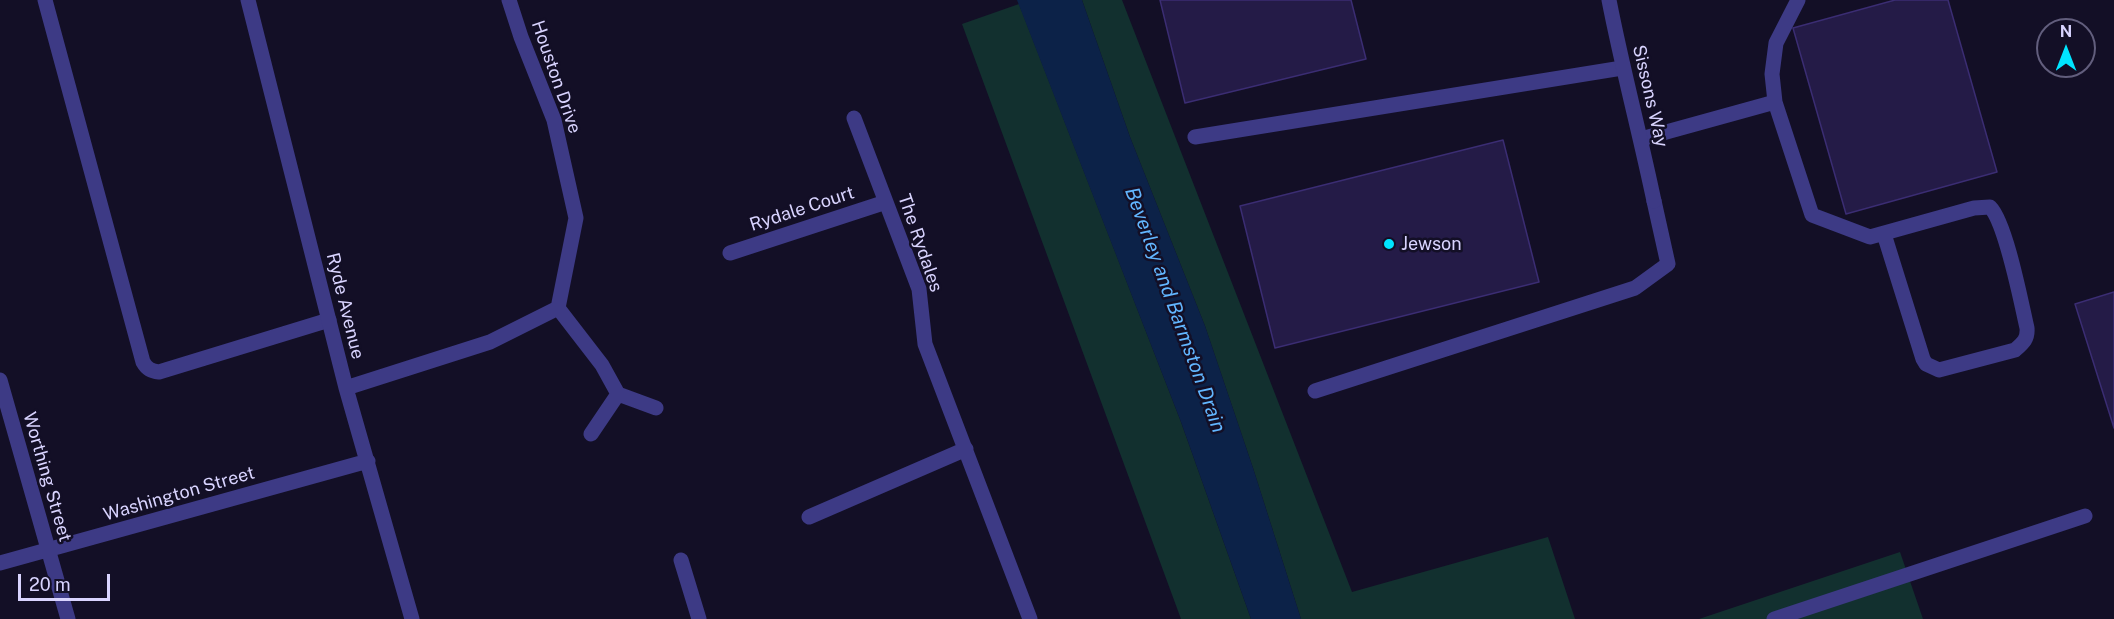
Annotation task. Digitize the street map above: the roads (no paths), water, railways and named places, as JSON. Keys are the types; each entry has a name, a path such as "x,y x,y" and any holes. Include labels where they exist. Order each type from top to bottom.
{"street":[{"path":"45,0 140,351 147,368 152,372 159,372 328,320"},
{"name":"Ryde Avenue","path":"248,0 346,388 412,619"},
{"name":"Houston Drive","path":"509,0 554,120 576,218 558,308"},
{"name":"Sissons Way","path":"1315,391 1635,288 1668,264 1641,139 1622,68 1609,0"},
{"path":"1798,0 1776,44 1772,74 1775,102 1812,215 1870,237 1974,208 1990,207 1998,218 2014,274 2027,328 2024,343 2015,350 1939,369 1926,364 1884,234"},
{"path":"1195,137 1622,68"},
{"path":"1641,139 1775,102"},
{"name":"The Rydales","path":"854,118 920,289 926,344 1030,619"},
{"name":"Rydale Court","path":"730,253 886,202"},
{"path":"346,388 490,342 558,308 602,365 618,394 656,408"},
{"name":"Worthing Street","path":"0,380 68,619"},
{"path":"591,434 618,394"},
{"path":"809,517 966,449"},
{"name":"Washington Street","path":"0,563 368,461"},
{"path":"1774,619 2085,516"},
{"path":"681,560 699,619"}],"water":[{"name":"Beverley and Barmston Drain","path":"1017,0 1082,0 1130,137 1205,326 1301,619 1251,619 1181,422"}],"place":[{"name":"Jewson","path":"1389,244"}]}
